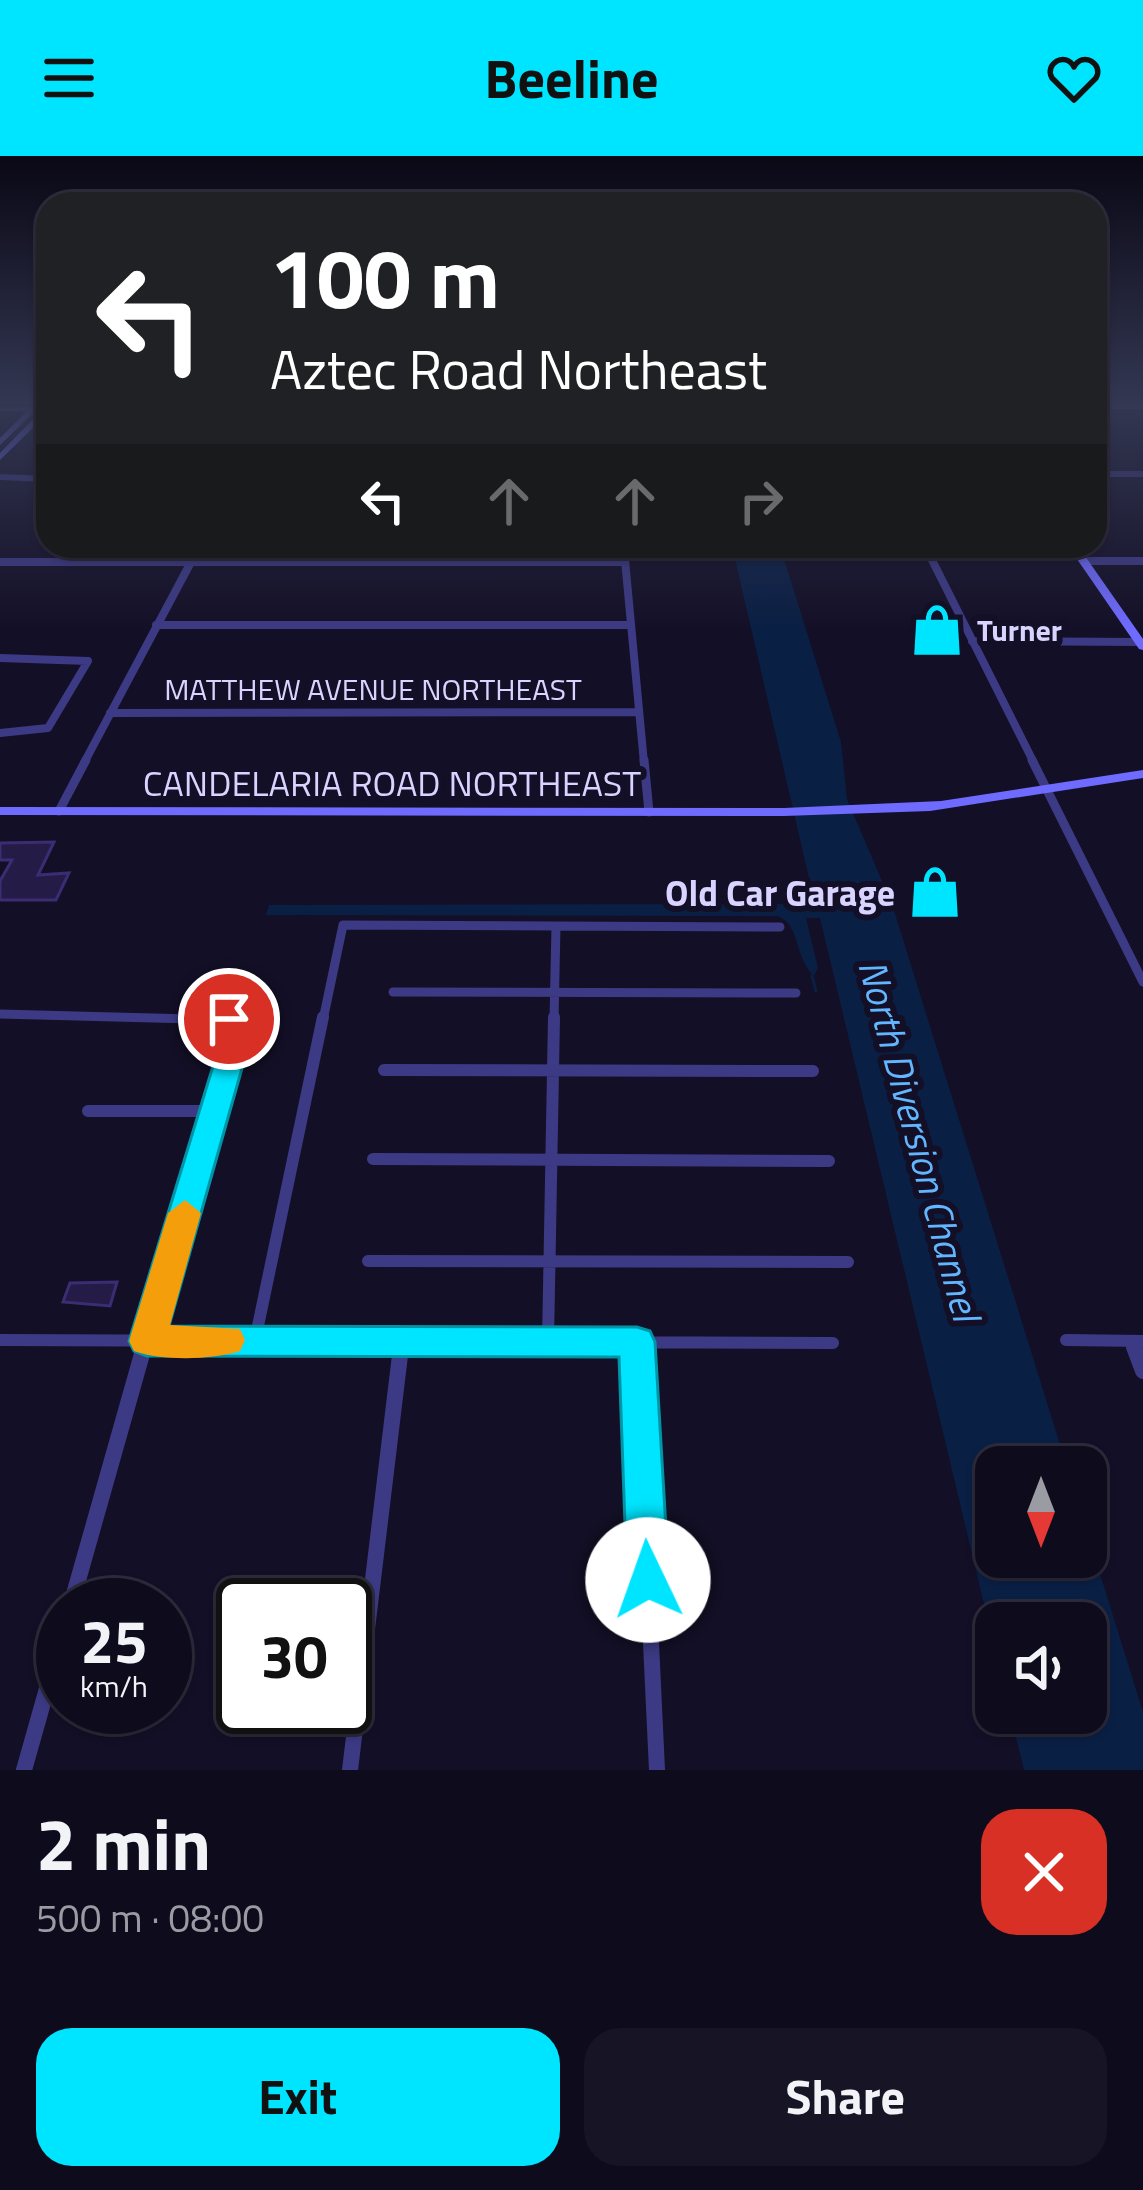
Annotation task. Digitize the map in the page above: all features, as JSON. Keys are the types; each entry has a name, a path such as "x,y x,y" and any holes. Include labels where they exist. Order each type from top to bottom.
{"main road":[{"path":"1082,558 1141,644"},
{"name":"CANDELARIA ROAD NORTHEAST","path":"0,811 867,810 1048,792 1143,774"}],"street":[{"path":"625,558 649,812"},
{"path":"931,558 1143,982"},
{"path":"1084,561 1143,561"},
{"path":"0,562 625,562"},
{"path":"59,811 190,562"},
{"path":"156,625 628,625"},
{"path":"973,641 1141,644"},
{"path":"0,658 88,661 48,728 0,733"},
{"name":"MATTHEW AVENUE NORTHEAST","path":"110,713 636,712"},
{"path":"255,1340 343,925 780,927"},
{"path":"548,1342 556,926"},
{"path":"393,992 796,993"},
{"path":"0,1015 229,1019 235,1040 79,1578"},
{"path":"384,1070 813,1071"},
{"path":"88,1111 215,1111"},
{"path":"373,1159 829,1161"},
{"path":"368,1261 848,1262"},
{"path":"0,1340 833,1343"},
{"path":"1066,1340 1137,1341 1143,1371"},
{"path":"350,1770 359,1726 402,1341"},
{"path":"637,1342 657,1770"},
{"path":"24,1770 36,1728"}],"water":[{"name":"North Diversion Channel","path":"735,558 784,558 841,742 847,799 892,904 1060,1446 975,1446 975,1566 820,918 806,918 818,968 814,976 790,926 777,916 266,915 269,905 815,904"},
{"path":"978,1578 1101,1578 1143,1712 1143,1770 1024,1770 1015,1734 1107,1734 1107,1602 984,1602"}],"building":[{"path":"54,842 38,875 69,873 56,900 0,900 0,881 12,860 0,860 0,843"},
{"path":"117,1282 110,1306 63,1302 70,1283"}],"waterway":[{"path":"812,976 816,991"}],"slow traffic":[{"path":"185,1213 147,1341 227,1340"}],"place":[{"name":"Turner","path":"937,630"},
{"name":"Old Car Garage","path":"935,892"}],"route":[{"path":"229,1019 235,1040 147,1341 637,1342 648,1580"}]}
